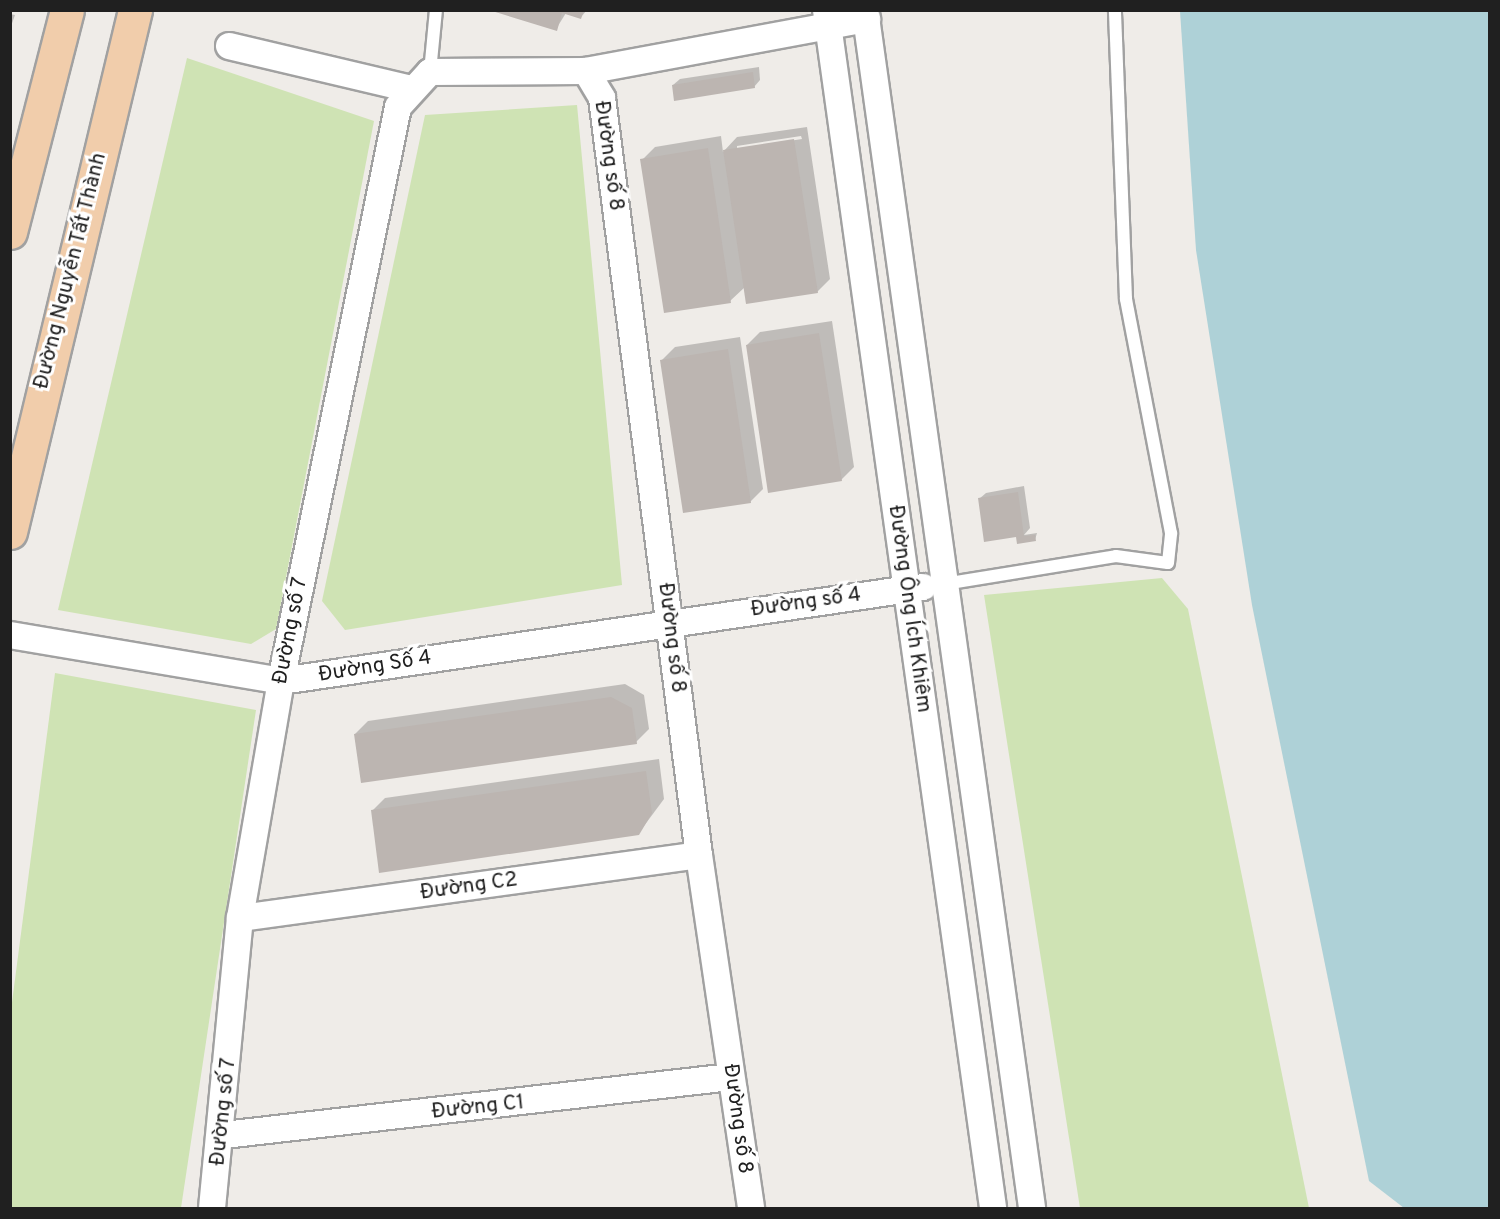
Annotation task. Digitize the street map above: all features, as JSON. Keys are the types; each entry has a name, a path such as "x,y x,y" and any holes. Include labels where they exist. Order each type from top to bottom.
{"main road":[{"path":"10,232 67,10"},
{"name":"Đường Nguyễn Tất Thành","path":"10,532 135,10"}],"street":[{"path":"430,72 586,71 827,18 866,15"},
{"name":"Đường Ông Ích Khiêm","path":"866,15 1032,1209"},
{"name":"Đường Ông Ích Khiêm","path":"827,18 993,1209"},
{"path":"229,46 411,89"},
{"name":"Đường số 8","path":"586,71 602,98 699,855 751,1209"},
{"name":"Đường số 7","path":"213,1209 224,1135 240,918 281,681 394,119 411,89 430,72"},
{"name":"Đường số 4","path":"669,623 944,584"},
{"name":"Đường Số 4","path":"10,635 281,681 669,623"},
{"name":"Đường C2","path":"240,918 699,855"},
{"name":"Đường C1","path":"224,1135 731,1077"}],"lane":[{"path":"430,72 436,10"},
{"path":"944,584 1116,556 1168,563 1171,533 1126,299 1115,10"}],"green space":[{"path":"187,58 374,121 276,629 251,644 58,610"},
{"path":"577,105 622,585 345,630 322,601 425,115"},
{"path":"1162,578 1188,609 1309,1208 1080,1208 984,595"},
{"path":"55,673 256,710 181,1208 11,1208 11,1010"}],"water":[{"path":"1180,11 1489,11 1489,1208 1404,1208 1369,1181 1252,605 1196,250"}],"building":[{"path":"584,10 581,19 562,13 557,31 492,11"},
{"path":"753,72 755,88 674,101 672,85"},
{"path":"794,139 818,293 746,304 723,150"},
{"path":"708,148 731,303 664,313 640,159"},
{"path":"819,333 842,481 768,493 746,345"},
{"path":"728,349 751,503 683,513 660,360"},
{"path":"1018,492 1024,536 1035,535 1036,541 1017,544 1016,537 984,542 978,498"},
{"path":"611,697 632,708 637,744 361,783 354,734"},
{"path":"646,771 652,813 639,835 379,873 371,810"}]}
